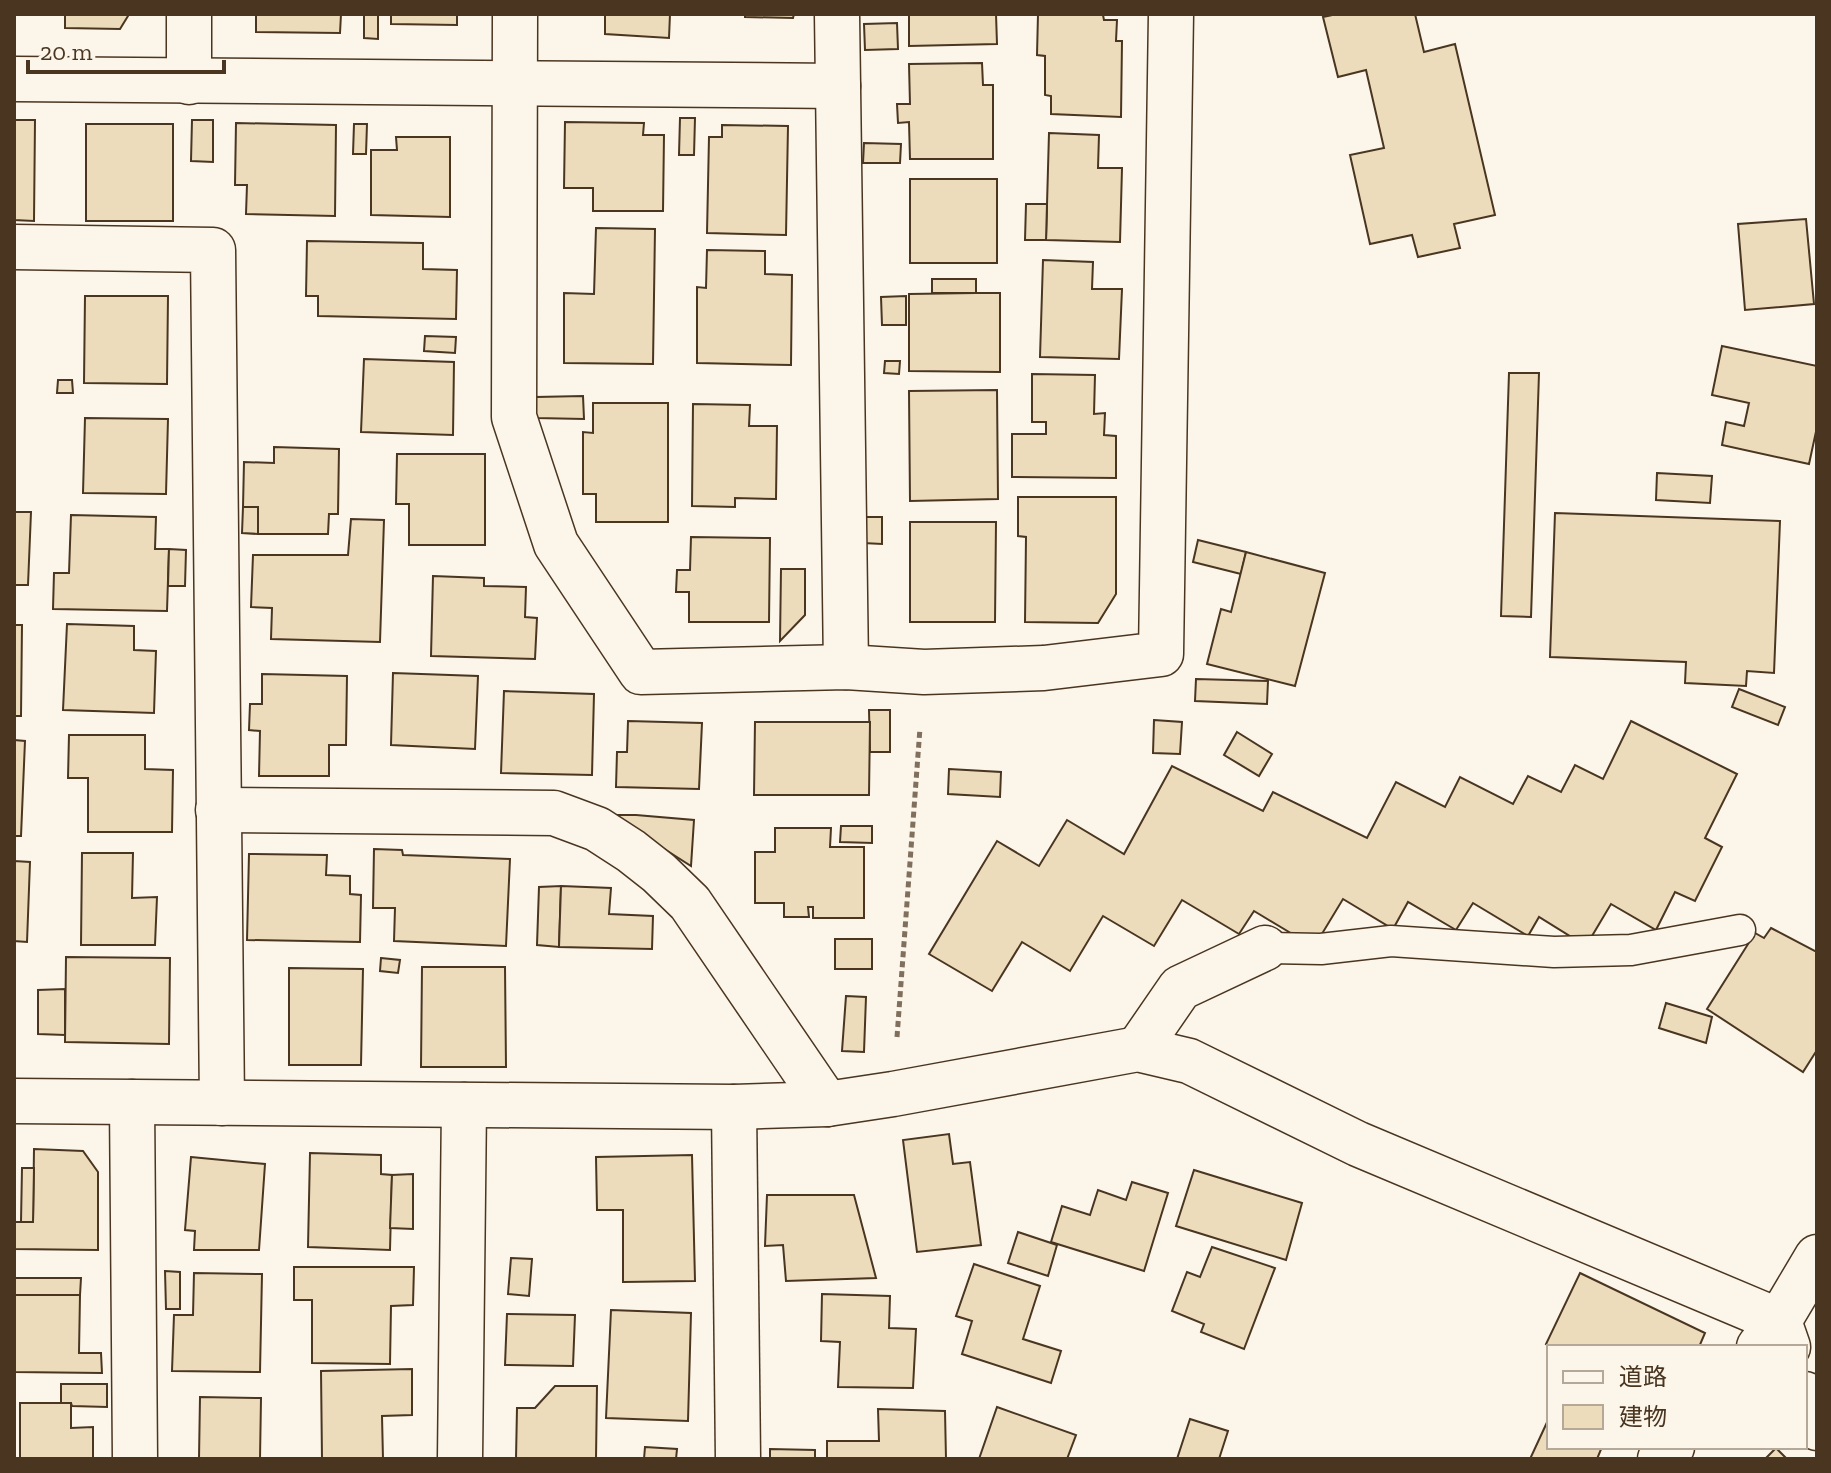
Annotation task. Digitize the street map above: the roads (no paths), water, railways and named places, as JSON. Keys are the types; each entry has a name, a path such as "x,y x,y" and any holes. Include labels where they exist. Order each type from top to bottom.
{"street":[{"path":"189,14 189,82"},
{"path":"515,14 514,417 556,544 641,672 846,667 924,672 1044,668 1161,654 1171,14"},
{"path":"837,14 846,667"},
{"path":"14,79 838,86"},
{"path":"14,247 213,250 222,1103"},
{"path":"218,810 554,813 597,829 659,873 690,903 827,1104"},
{"path":"1138,1049 1180,988 1265,948"},
{"path":"14,1101 734,1107 827,1104 1138,1049 1189,1061 1358,1144 1776,1338 1817,1257"},
{"path":"132,1102 135,1459"},
{"path":"460,1459 464,1105"},
{"path":"734,1107 738,1459"},
{"path":"1807,1400 1817,1428"}],"lane":[{"path":"1265,948 1321,949 1391,941 1554,952 1631,950 1740,930"}]}
